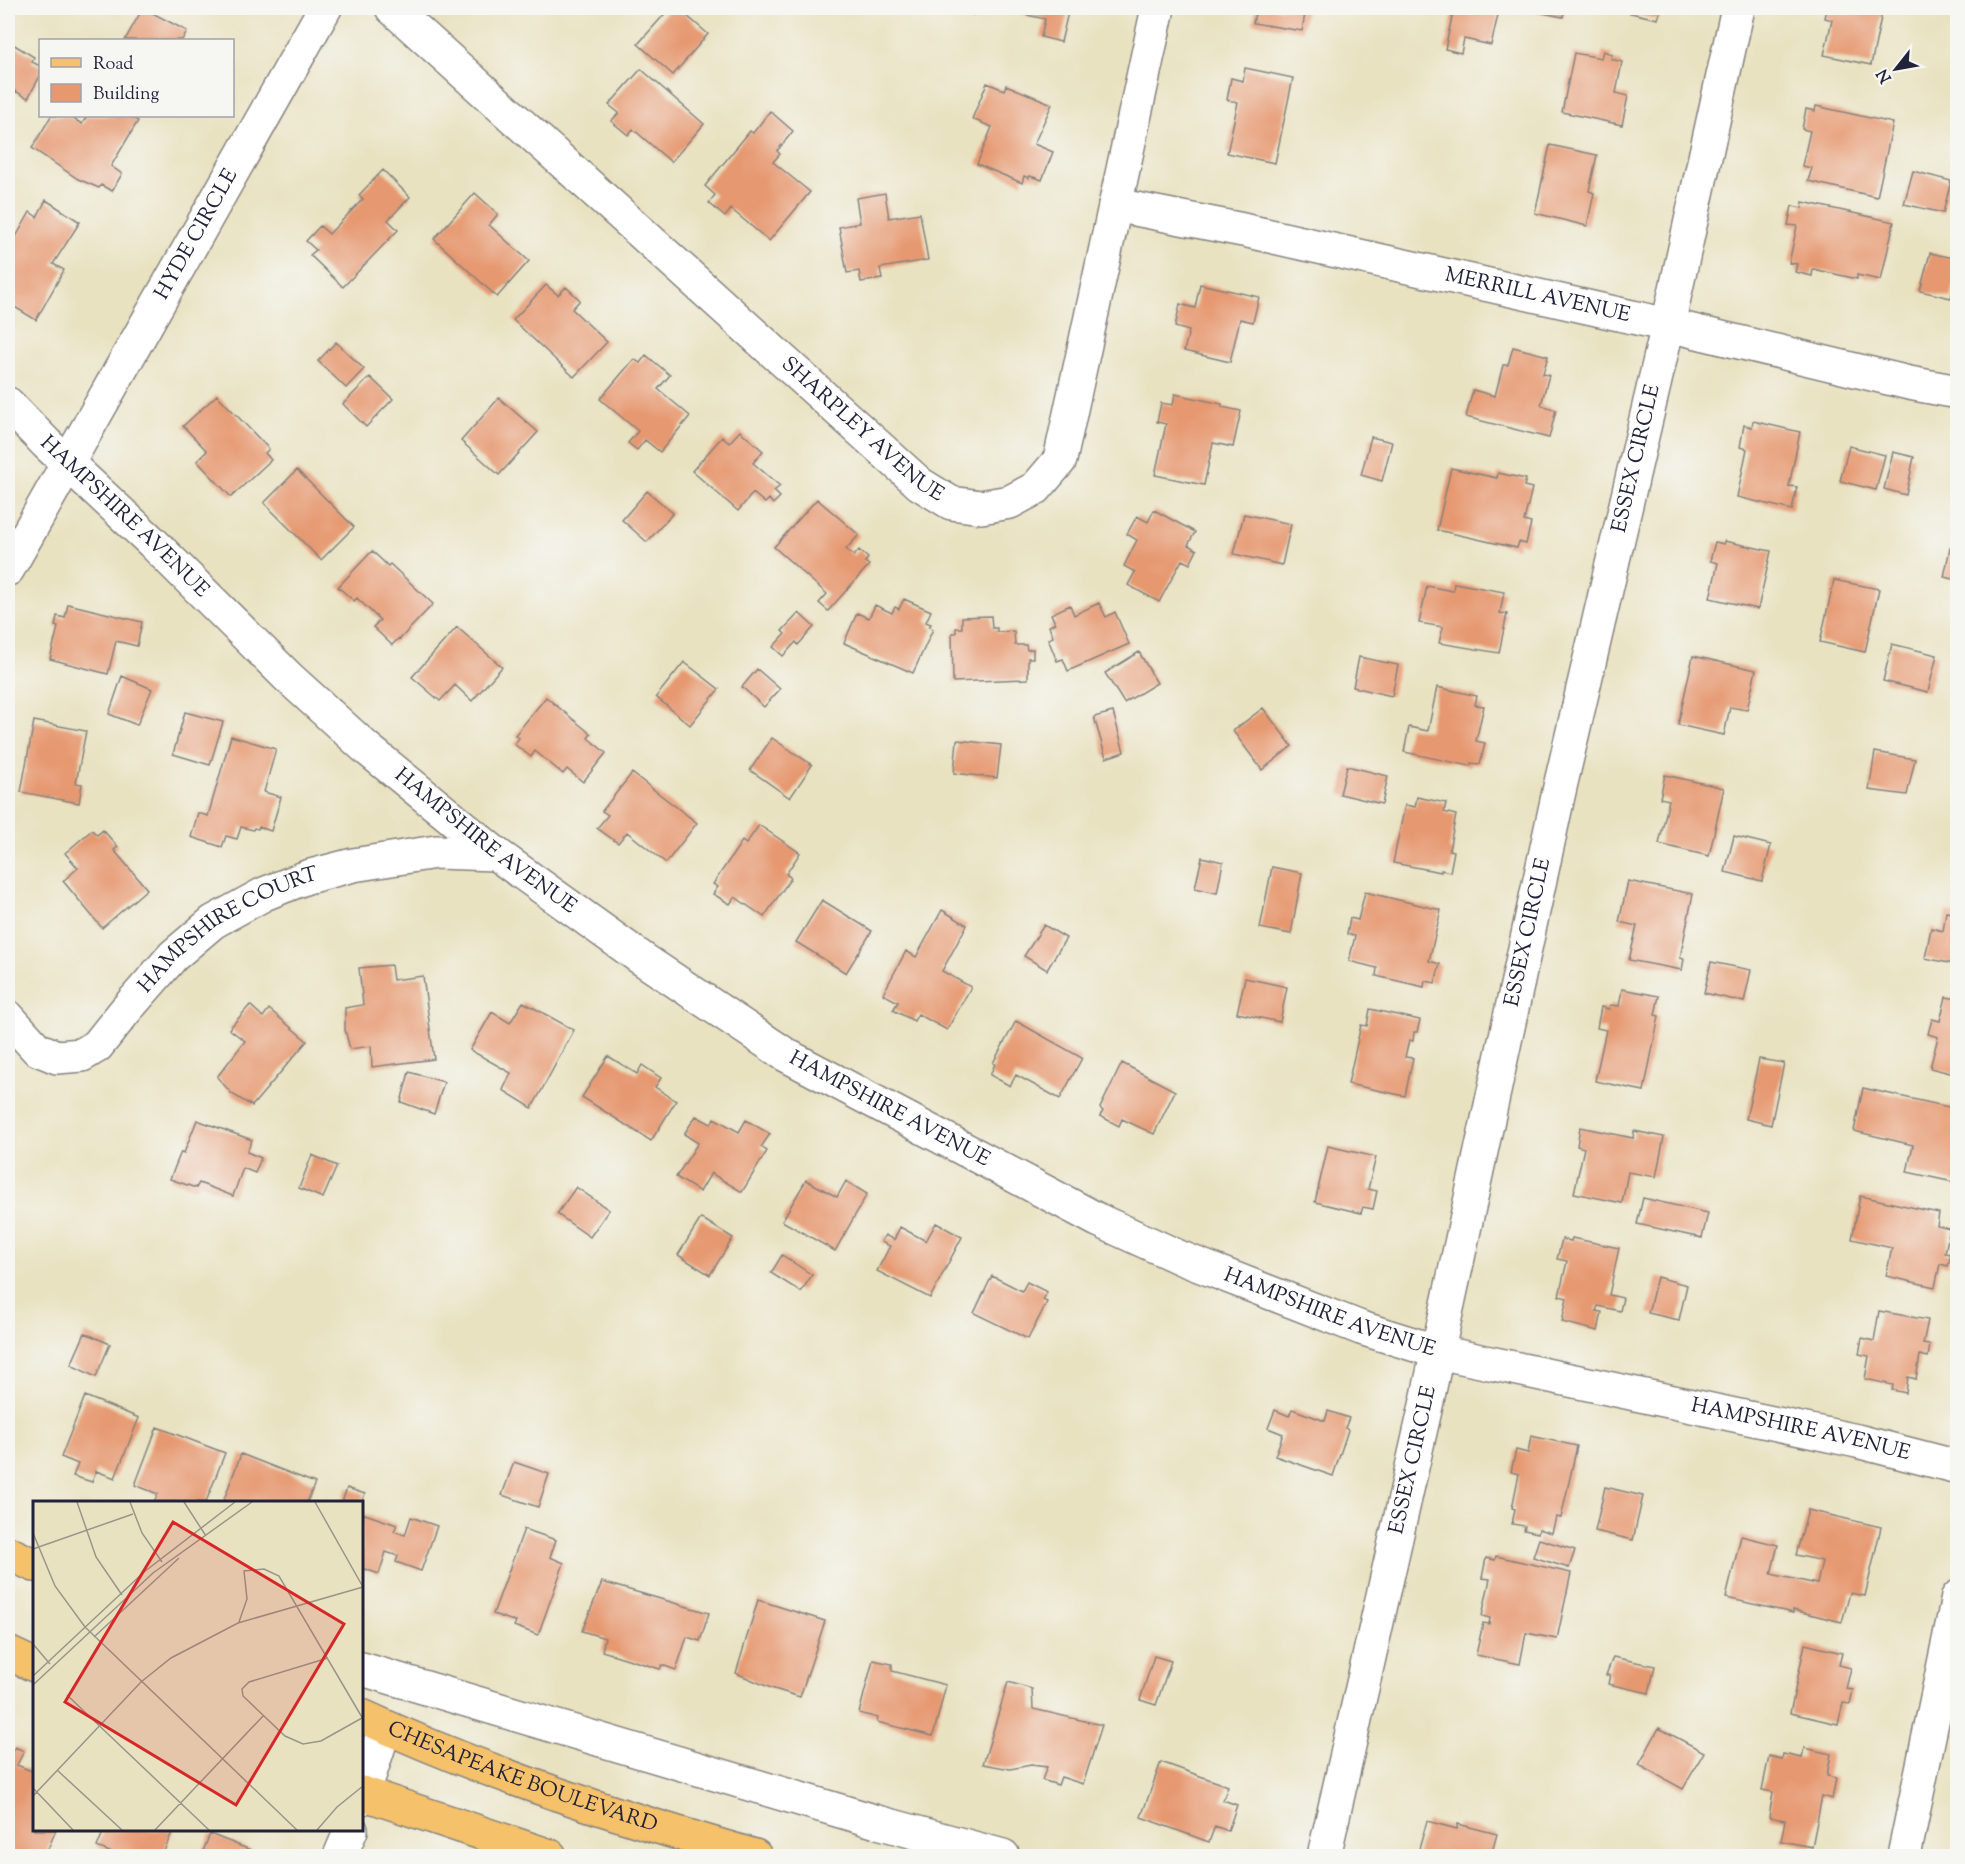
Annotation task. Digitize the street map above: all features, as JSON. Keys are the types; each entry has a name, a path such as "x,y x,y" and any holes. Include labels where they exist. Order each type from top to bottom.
{"main road":[{"path":"8,1553 33,1565"},
{"path":"8,1653 33,1665"},
{"name":"CHESAPEAKE BOULEVARD","path":"373,1722 504,1777 640,1823 755,1857"},
{"path":"363,1795 550,1857"}],"street":[{"name":"HYDE CIRCLE","path":"67,462 325,8"},
{"name":"SHARPLEY AVENUE","path":"392,8 920,484 951,503 981,507 1010,502 1036,488 1060,460 1158,8"},
{"name":"ESSEX CIRCLE","path":"1324,1857 1438,1352 1560,787 1668,325 1738,8"},
{"name":"MERRILL AVENUE","path":"1115,205 1243,230 1958,392"},
{"name":"HAMPSHIRE AVENUE","path":"8,404 288,677 365,747 496,854 641,958 786,1055 1098,1220 1181,1258 1340,1320 1438,1352 1857,1441 1958,1467"},
{"path":"8,569 67,462"},
{"name":"HAMPSHIRE COURT","path":"8,1017 38,1049 57,1057 82,1055 97,1046 172,956 213,922 264,894 307,877 353,865 436,852 496,854"},
{"path":"1904,1857 1958,1597"},
{"path":"363,1669 1003,1857"},
{"path":"363,1788 373,1722"},
{"path":"340,1857 351,1831"}],"building":[{"path":"143,8 187,31 183,39 126,39"},
{"path":"670,8 678,8 708,34 673,75 638,44"},
{"path":"960,8 977,8 973,15"},
{"path":"1019,8 1069,8 1061,42 1041,37 1045,19 1018,13"},
{"path":"1256,8 1306,8 1302,31 1253,23"},
{"path":"1454,8 1468,8 1498,15 1491,45 1464,39 1461,53 1445,49"},
{"path":"1529,8 1565,8 1563,17 1528,10"},
{"path":"1608,8 1661,8 1658,19"},
{"path":"1827,8 1883,8 1871,65 1824,55 1832,20 1825,18"},
{"path":"8,41 34,57 32,62 39,66 39,78 28,98 15,91 14,94 8,91"},
{"path":"1603,51 1612,54 1611,59 1622,62 1616,93 1628,96 1622,125 1562,112 1574,53 1601,58"},
{"path":"1245,68 1293,78 1275,163 1227,153 1238,102 1227,100 1231,78 1243,81"},
{"path":"641,69 704,124 671,162 633,129 628,135 611,121 619,113 609,105"},
{"path":"987,83 1004,90 1006,85 1052,104 1034,144 1053,152 1042,180 1024,176 1022,183 977,164 992,127 972,119"},
{"path":"1816,106 1893,123 1877,197 1808,181 1812,168 1802,166 1810,131 1802,129 1806,109 1815,111"},
{"path":"770,111 793,131 777,151 780,154 773,162 810,192 769,241 731,209 725,217 709,203 715,195 705,186 750,131 753,133"},
{"path":"50,117 71,117 82,124 86,117 131,117 138,121 111,166 122,174 112,191 101,185 99,188 78,179 32,148"},
{"path":"1550,145 1597,155 1589,191 1594,193 1587,226 1535,213"},
{"path":"383,170 410,197 388,220 398,230 343,287 310,255 316,250 306,241 320,226 329,234 363,199 359,195"},
{"path":"1913,171 1951,181 1943,213 1904,204"},
{"path":"475,193 498,214 489,225 529,261 497,297 434,239"},
{"path":"885,193 889,218 920,213 928,260 880,268 882,279 861,282 859,271 847,273 839,227 860,223 856,198"},
{"path":"46,200 80,222 53,264 64,270 36,320 8,303 8,251 30,212 37,217"},
{"path":"1803,202 1894,222 1881,280 1857,275 1857,279 1813,269 1812,276 1795,272 1797,264 1789,263 1797,226 1788,225 1792,206 1802,208"},
{"path":"1930,253 1958,259 1958,271 1951,298 1920,291"},
{"path":"1200,284 1259,297 1253,322 1240,319 1230,362 1184,351 1189,331 1175,327 1180,304 1195,308"},
{"path":"546,285 558,295 566,287 580,300 572,309 607,342 574,377 513,320"},
{"path":"336,342 364,369 346,388 318,361"},
{"path":"1513,347 1548,356 1543,374 1549,375 1541,405 1556,410 1549,438 1466,417 1473,390 1495,396 1503,365 1508,365"},
{"path":"646,355 670,375 658,389 690,416 660,452 645,440 637,450 628,443 638,431 600,399 634,359 640,363"},
{"path":"370,377 393,399 366,427 343,404"},
{"path":"1175,394 1222,404 1222,407 1241,411 1233,447 1213,443 1204,485 1155,475 1166,424 1157,422 1161,403 1173,405"},
{"path":"217,395 269,449 265,453 271,460 231,497 197,461 207,451 183,426"},
{"path":"499,398 538,432 499,475 461,441"},
{"path":"1753,421 1800,432 1789,486 1797,487 1792,510 1737,497 1747,449 1740,447 1744,425 1752,427"},
{"path":"740,431 763,451 753,463 780,486 774,491 780,497 773,504 769,499 765,503 753,493 738,511 692,471 722,437 729,443"},
{"path":"1371,437 1392,442 1382,481 1361,475"},
{"path":"1849,446 1885,455 1876,490 1840,481"},
{"path":"1893,452 1914,457 1906,495 1884,489"},
{"path":"1451,468 1497,478 1498,473 1526,479 1524,486 1532,488 1524,521 1531,523 1526,544 1519,542 1517,548 1437,530"},
{"path":"297,470 354,527 321,560 264,503"},
{"path":"647,491 673,513 647,542 622,520"},
{"path":"817,499 859,535 846,549 854,556 859,550 868,558 865,562 869,565 828,611 819,603 827,594 774,547"},
{"path":"1154,510 1195,532 1188,545 1197,550 1190,564 1182,560 1159,602 1128,585 1135,572 1124,566 1137,540 1127,534 1137,516 1148,522"},
{"path":"1244,514 1291,524 1282,565 1234,554"},
{"path":"1724,541 1771,551 1758,609 1710,598 1718,563 1710,561 1715,542 1724,544"},
{"path":"1950,548 1958,549 1958,580 1944,577"},
{"path":"372,551 388,566 390,564 433,604 392,645 373,627 380,620 357,598 354,601 338,587"},
{"path":"1834,580 1879,589 1865,652 1820,642"},
{"path":"1454,583 1504,592 1500,613 1507,614 1499,653 1439,643 1443,627 1419,623 1427,586 1453,591"},
{"path":"904,599 931,611 926,622 931,624 929,627 933,629 913,673 844,643 857,613 869,618 875,605 892,613 895,607 899,609"},
{"path":"1099,603 1106,617 1115,612 1129,644 1068,671 1063,659 1057,661 1048,639 1053,637 1049,626 1055,623 1051,614 1070,605 1074,615"},
{"path":"68,604 142,622 137,646 116,641 108,674 50,659 58,627 55,626 57,616 65,618"},
{"path":"799,613 814,627 798,645 796,642 783,656 773,647 785,634 782,631"},
{"path":"991,616 992,628 997,628 997,632 1014,631 1015,645 1026,645 1027,650 1033,649 1033,658 1028,658 1028,679 953,682 952,633 956,633 956,628 962,628 962,617"},
{"path":"457,627 502,667 472,701 455,685 440,701 412,677"},
{"path":"1892,644 1937,655 1928,692 1883,681"},
{"path":"1139,652 1157,683 1124,703 1105,673"},
{"path":"1693,656 1756,670 1747,710 1730,707 1724,735 1678,725"},
{"path":"1359,657 1398,665 1392,696 1353,687"},
{"path":"684,662 719,689 690,725 656,697"},
{"path":"757,669 780,689 764,707 742,687"},
{"path":"122,676 152,689 137,725 109,714"},
{"path":"1437,687 1477,696 1475,705 1484,706 1476,741 1485,743 1480,764 1471,763 1470,766 1404,752 1409,727 1428,731"},
{"path":"546,697 591,734 588,738 606,753 583,782 567,769 563,774 535,751 531,757 514,744 519,738 515,735"},
{"path":"1263,708 1292,746 1262,770 1233,731"},
{"path":"185,712 223,722 210,765 173,754"},
{"path":"1113,712 1124,752 1106,758 1094,717"},
{"path":"34,721 86,731 76,783 82,784 79,803 21,792"},
{"path":"231,736 276,749 264,792 281,797 271,831 259,827 253,830 241,827 237,839 226,836 222,847 191,837 198,813 208,816"},
{"path":"772,738 812,765 790,798 750,770"},
{"path":"957,740 1001,745 997,778 954,773"},
{"path":"1875,752 1915,759 1907,795 1869,790"},
{"path":"1347,766 1388,776 1382,804 1340,794"},
{"path":"632,773 697,823 666,863 627,832 618,843 597,828 608,815 602,811"},
{"path":"1665,775 1724,788 1709,856 1659,844 1669,800 1660,798"},
{"path":"1417,797 1446,803 1444,812 1456,815 1449,850 1454,851 1450,872 1393,863 1405,805 1415,807"},
{"path":"759,825 800,853 786,874 791,878 764,917 735,897 730,904 713,894 718,887 713,884 742,841 746,844"},
{"path":"92,830 97,835 103,830 118,847 114,850 147,889 102,928 63,881 78,868 65,853"},
{"path":"1734,836 1771,845 1762,881 1725,872"},
{"path":"1202,857 1223,862 1217,893 1195,888"},
{"path":"1272,867 1302,873 1291,934 1260,928"},
{"path":"1628,881 1693,894 1680,958 1684,959 1682,970 1629,960 1637,926 1619,922"},
{"path":"1365,892 1441,910 1429,961 1440,964 1435,983 1425,981 1424,987 1376,976 1377,968 1349,961 1355,936 1347,934 1350,918 1358,920"},
{"path":"822,900 872,931 846,973 796,942"},
{"path":"942,910 967,925 942,971 971,987 947,1030 918,1014 914,1021 893,1010 898,1002 883,994 906,951 916,957"},
{"path":"1946,912 1958,914 1958,965 1925,958 1931,928 1943,931"},
{"path":"1044,925 1066,938 1047,970 1024,956"},
{"path":"1711,962 1751,970 1744,1002 1704,993"},
{"path":"391,965 393,980 423,976 434,1059 372,1067 371,1046 350,1049 345,1030 345,1008 363,1005 359,968"},
{"path":"1245,978 1287,987 1280,1022 1237,1013"},
{"path":"1622,989 1659,996 1655,1015 1659,1016 1644,1091 1595,1081 1606,1030 1597,1028 1601,1007 1609,1009 1610,1005 1619,1006"},
{"path":"1946,997 1958,999 1958,1075 1930,1068 1938,1037 1928,1034 1932,1019 1940,1021"},
{"path":"523,1002 574,1030 532,1108 503,1090 511,1073 470,1050 492,1012 510,1023"},
{"path":"250,1005 263,1017 269,1009 307,1041 252,1106 232,1094 217,1077 245,1041 229,1029"},
{"path":"1370,1009 1420,1020 1417,1032 1414,1032 1413,1041 1409,1040 1405,1057 1413,1058 1405,1096 1348,1084 1361,1025 1367,1026"},
{"path":"1016,1021 1082,1058 1060,1099 1016,1075 1010,1086 990,1075 995,1064 993,1063"},
{"path":"608,1056 637,1074 642,1065 661,1078 655,1087 676,1101 651,1141 582,1097"},
{"path":"1759,1059 1784,1063 1771,1125 1746,1119"},
{"path":"1122,1063 1175,1091 1154,1134 1122,1119 1119,1126 1100,1116 1103,1111 1100,1108"},
{"path":"409,1072 444,1082 434,1114 401,1102"},
{"path":"1863,1088 1958,1109 1958,1183 1907,1172 1913,1145 1854,1131"},
{"path":"696,1116 711,1124 714,1118 739,1132 746,1120 770,1134 761,1147 767,1151 742,1192 711,1173 700,1192 676,1177 698,1143 684,1134"},
{"path":"197,1120 252,1140 247,1152 261,1158 255,1173 243,1168 233,1196 199,1183 196,1188 170,1179 181,1152 184,1153"},
{"path":"1580,1127 1633,1138 1634,1131 1664,1137 1656,1177 1628,1172 1622,1203 1574,1193 1584,1148 1577,1146"},
{"path":"1328,1146 1376,1157 1368,1189 1377,1191 1373,1209 1363,1207 1361,1213 1315,1202"},
{"path":"312,1155 337,1166 323,1198 299,1188"},
{"path":"806,1180 837,1197 846,1181 867,1194 835,1251 782,1221"},
{"path":"576,1187 609,1210 590,1237 557,1214"},
{"path":"1860,1196 1939,1213 1937,1226 1950,1229 1945,1253 1951,1254 1948,1266 1940,1264 1935,1287 1886,1276 1892,1248 1852,1239"},
{"path":"1643,1198 1708,1213 1702,1238 1637,1224"},
{"path":"701,1218 733,1238 710,1275 678,1255"},
{"path":"936,1223 962,1237 930,1298 877,1271 890,1246 881,1242 885,1235 894,1240 900,1227 926,1241"},
{"path":"1572,1238 1619,1248 1609,1295 1623,1298 1620,1311 1598,1306 1596,1311 1602,1312 1598,1331 1562,1322 1567,1298 1559,1296 1567,1261 1557,1259 1562,1239 1571,1241"},
{"path":"782,1255 812,1275 801,1292 771,1273"},
{"path":"992,1276 1022,1291 1027,1282 1047,1292 1043,1300 1047,1302 1028,1339 974,1313"},
{"path":"1657,1277 1687,1285 1679,1320 1648,1313"},
{"path":"1879,1311 1928,1320 1923,1344 1930,1345 1928,1357 1920,1355 1916,1379 1908,1377 1906,1393 1892,1390 1893,1385 1865,1379 1869,1356 1859,1354 1862,1338 1874,1341"},
{"path":"85,1333 110,1344 96,1377 71,1365"},
{"path":"85,1396 139,1418 115,1478 96,1471 92,1482 73,1476 78,1464 61,1457"},
{"path":"1292,1409 1325,1421 1328,1411 1349,1418 1345,1428 1348,1430 1333,1476 1275,1456 1283,1434 1268,1428 1275,1410 1289,1416"},
{"path":"157,1427 225,1453 206,1501 154,1501 158,1494 135,1485"},
{"path":"1531,1436 1577,1446 1561,1518 1556,1517 1552,1533 1539,1529 1538,1533 1524,1530 1525,1526 1512,1524 1515,1509 1512,1508 1519,1474 1511,1472 1516,1450 1528,1453"},
{"path":"241,1454 315,1483 307,1501 223,1501"},
{"path":"514,1462 549,1474 538,1507 502,1495"},
{"path":"1605,1487 1643,1496 1633,1540 1595,1531"},
{"path":"347,1488 365,1494 362,1501 342,1501"},
{"path":"1808,1510 1881,1527 1865,1596 1850,1593 1842,1622 1793,1610 1793,1613 1726,1598 1741,1536 1778,1545 1771,1574 1817,1584 1822,1561 1796,1555"},
{"path":"363,1513 397,1525 394,1531 405,1535 411,1517 437,1526 421,1571 396,1562 398,1556 386,1552 379,1574 363,1568"},
{"path":"524,1529 556,1540 550,1557 564,1563 538,1635 514,1626 516,1622 493,1614"},
{"path":"1539,1539 1575,1550 1569,1568 1533,1557"},
{"path":"1496,1556 1571,1573 1557,1639 1526,1633 1520,1664 1476,1655 1483,1623 1489,1624 1490,1618 1482,1616 1490,1579 1482,1578 1486,1558 1495,1560"},
{"path":"602,1582 709,1613 700,1641 687,1637 676,1670 662,1665 660,1669 602,1651 605,1638 582,1631"},
{"path":"758,1600 825,1621 800,1697 736,1673"},
{"path":"1805,1644 1842,1653 1839,1665 1851,1668 1846,1689 1853,1690 1850,1704 1843,1703 1838,1724 1790,1713"},
{"path":"1154,1656 1171,1661 1156,1705 1140,1700"},
{"path":"1613,1657 1655,1666 1649,1693 1608,1684 1610,1675 1606,1675"},
{"path":"873,1660 892,1664 892,1671 946,1685 933,1736 877,1722 878,1718 859,1713"},
{"path":"1008,1682 1032,1689 1033,1709 1102,1725 1083,1784 1061,1777 1058,1785 1042,1780 1047,1767 1031,1765 1010,1769 983,1764"},
{"path":"1659,1728 1704,1752 1683,1789 1639,1765"},
{"path":"15,1747 24,1751 17,1765 33,1772 33,1831 56,1831 45,1856 21,1856 8,1851 9,1761"},
{"path":"1804,1748 1831,1754 1827,1776 1836,1778 1832,1799 1822,1796 1812,1847 1781,1841 1785,1820 1769,1817 1773,1792 1762,1790 1769,1756 1782,1759 1783,1754 1802,1758"},
{"path":"1161,1762 1228,1786 1223,1800 1237,1805 1228,1831 1215,1826 1209,1842 1141,1817"},
{"path":"1427,1821 1457,1829 1458,1824 1497,1834 1491,1856 1417,1856"},
{"path":"104,1831 173,1831 162,1856 120,1856 97,1847"},
{"path":"210,1834 258,1853 257,1856 201,1856"}]}
